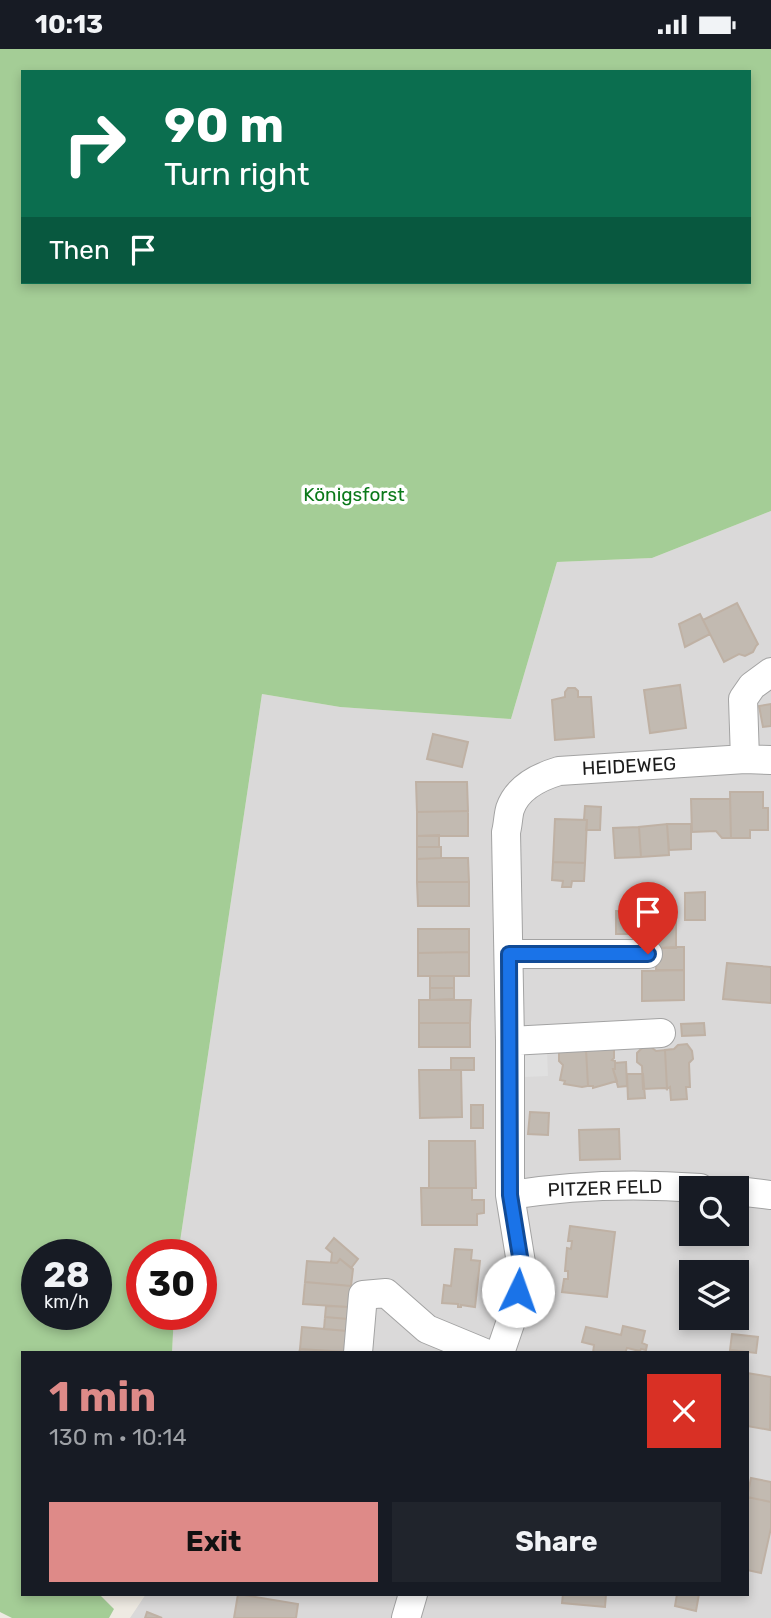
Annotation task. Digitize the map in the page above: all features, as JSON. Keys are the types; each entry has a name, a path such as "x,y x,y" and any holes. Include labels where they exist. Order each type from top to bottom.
{"street":[{"name":"HEIDEWEG","path":"509,954 506,832 510,808 520,792 538,778 559,771 758,760 743,699 761,679"},
{"path":"501,1351 514,1312 522,1269 510,1195 509,954 648,954"},
{"path":"510,1041 662,1033"},
{"name":"PITZER FELD","path":"510,1195 569,1187 679,1187"},
{"path":"749,1192 771,1195"},
{"path":"358,1351 362,1295 386,1293 427,1328 480,1351"},
{"path":"406,1618 412,1596"}],"shaded area":[{"path":"771,511 771,1618 130,1618 145,1596 749,1596 749,1351 172,1351 173,1330 217,1330 217,1239 180,1239 262,694 340,707 511,719 557,562 652,558"},
{"path":"547,1048 548,1076 524,1077 523,1049"}],"green space":[{"name":"Königsforst","path":"0,49 771,49 771,511 652,558 557,562 511,719 340,707 262,694 180,1239 126,1239 126,1330 173,1330 172,1351 21,1351 21,1596 101,1596 114,1609 109,1618 12,1618 0,1612"}],"building":[{"path":"737,603 758,644 753,652 745,656 739,654 724,662 703,620"},
{"path":"700,614 710,634 685,647 679,624"},
{"path":"680,685 686,728 650,733 644,690"},
{"path":"568,688 575,688 578,697 591,697 594,737 555,740 552,700 565,697"},
{"path":"771,704 771,726 763,727 759,706"},
{"path":"433,734 468,742 462,767 427,759"},
{"path":"416,782 467,782 468,811 417,812"},
{"path":"730,792 763,792 763,808 768,808 768,830 750,830 750,838 731,838"},
{"path":"691,799 730,799 731,838 722,838 716,831 692,832"},
{"path":"585,806 601,807 600,830 586,830"},
{"path":"468,811 468,836 417,836 417,812"},
{"path":"555,819 587,820 585,863 553,862"},
{"path":"667,824 691,824 691,849 669,850"},
{"path":"667,824 669,855 641,857 639,827"},
{"path":"639,827 641,857 615,858 613,828"},
{"path":"439,835 439,847 417,847 417,836"},
{"path":"417,847 441,847 441,858 417,859"},
{"path":"468,858 469,882 417,882 417,859"},
{"path":"553,862 585,863 584,881 572,881 571,887 562,887 563,881 552,880"},
{"path":"417,882 469,882 469,906 418,906"},
{"path":"705,892 705,920 685,920 685,893"},
{"path":"616,911 676,911 676,948 634,948 634,934 616,934"},
{"path":"418,929 469,929 469,952 418,953"},
{"path":"684,947 684,970 656,970 657,948"},
{"path":"469,952 469,976 418,976 418,953"},
{"path":"727,963 771,967 771,1003 723,999"},
{"path":"684,970 684,1000 642,1001 642,971"},
{"path":"430,976 454,976 454,988 430,988"},
{"path":"430,988 454,988 454,999 430,1000"},
{"path":"419,1000 471,1000 470,1023 419,1023"},
{"path":"419,1023 470,1023 470,1047 419,1047"},
{"path":"704,1023 705,1035 682,1036 681,1024"},
{"path":"687,1044 693,1059 689,1063 690,1087 686,1087 687,1099 671,1100 670,1087 667,1089 665,1050"},
{"path":"609,1045 614,1050 612,1060 615,1061 613,1069 617,1081 593,1088 588,1086 586,1049"},
{"path":"643,1047 651,1047 656,1051 665,1050 667,1089 643,1089 642,1066 637,1062 637,1053"},
{"path":"586,1049 588,1086 564,1084 565,1081 560,1080 563,1065 559,1061 559,1052"},
{"path":"451,1058 474,1058 474,1070 451,1070"},
{"path":"626,1062 627,1086 618,1087 613,1069 615,1063"},
{"path":"419,1070 461,1070 462,1117 420,1118"},
{"path":"627,1074 643,1074 645,1098 628,1099"},
{"path":"471,1105 483,1105 483,1128 471,1128"},
{"path":"530,1112 549,1113 548,1135 528,1134"},
{"path":"619,1129 620,1159 580,1160 579,1130"},
{"path":"429,1141 475,1141 476,1188 429,1188"},
{"path":"421,1188 472,1188 472,1200 484,1200 484,1213 477,1214 477,1225 422,1225"},
{"path":"570,1226 615,1232 607,1297 562,1292 564,1279 568,1279 568,1271 565,1271 567,1248 571,1249 572,1241 568,1241"},
{"path":"334,1238 358,1259 351,1268 340,1259 337,1263 331,1263 332,1253 326,1248"},
{"path":"455,1249 472,1250 471,1260 480,1261 475,1307 442,1303 444,1285 451,1286"},
{"path":"340,1259 353,1269 351,1286 305,1282 307,1261 337,1263"},
{"path":"305,1282 351,1286 349,1307 303,1304"},
{"path":"326,1306 349,1307 348,1319 325,1317"},
{"path":"325,1317 348,1319 347,1331 324,1329"},
{"path":"623,1326 645,1331 642,1343 647,1345 646,1350 627,1348 626,1351 593,1351 594,1345 582,1342 586,1327 621,1335"},
{"path":"302,1327 347,1331 346,1351 300,1349"},
{"path":"732,1334 758,1337 756,1353 730,1350"},
{"path":"300,1349 331,1351 300,1351"},
{"path":"749,1373 771,1377 770,1430 749,1426"},
{"path":"751,1478 771,1482 771,1502 749,1497"},
{"path":"749,1497 771,1502 771,1528 761,1573 749,1570"},
{"path":"238,1596 298,1604 296,1618 234,1618"},
{"path":"563,1596 606,1596 605,1607 562,1603"},
{"path":"677,1596 699,1596 696,1611 675,1606"},
{"path":"147,1612 162,1618 145,1618"}],"route":[{"path":"518,1291 522,1269 510,1195 509,954 648,954"}]}
